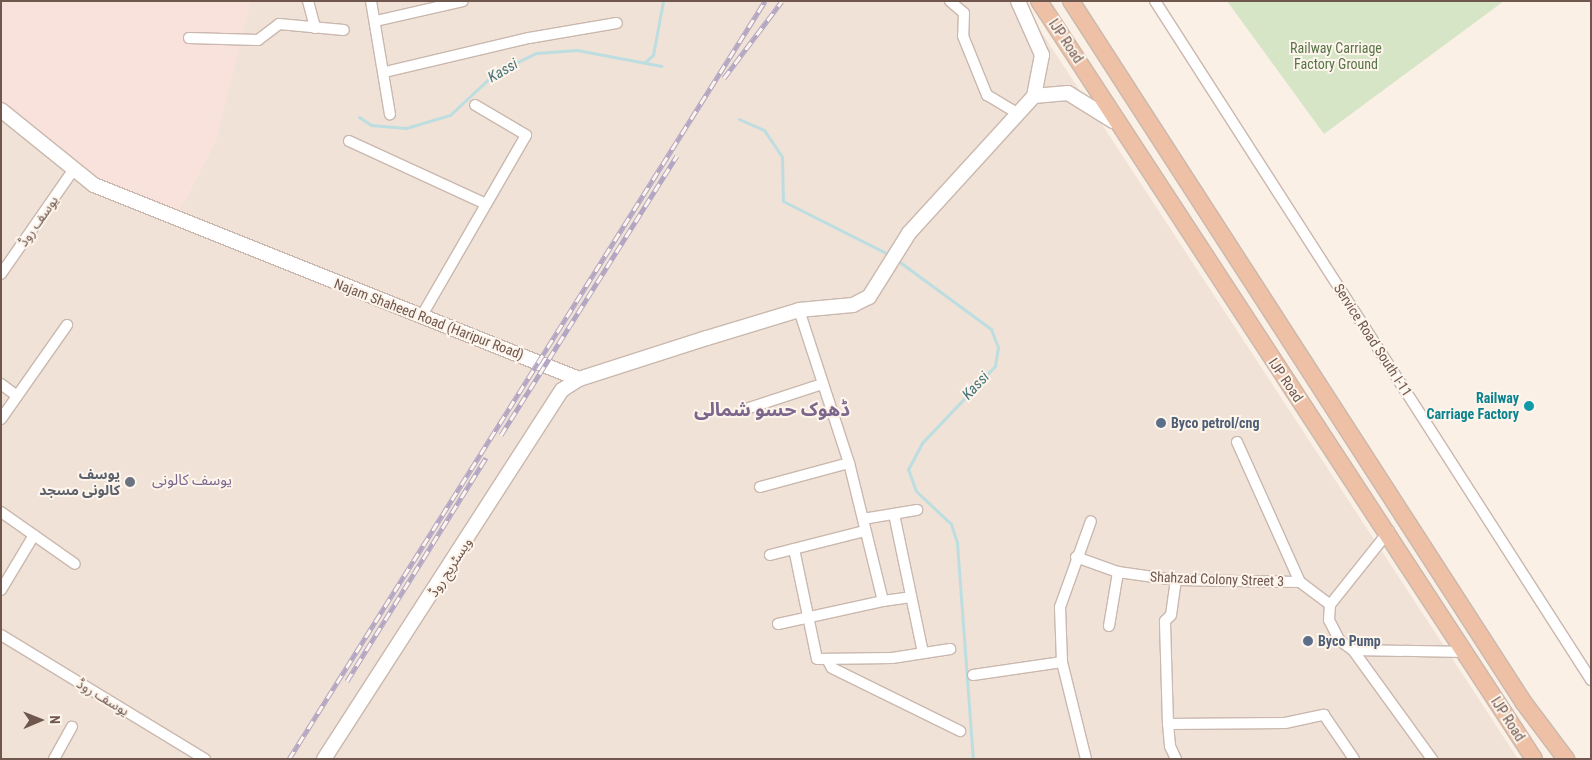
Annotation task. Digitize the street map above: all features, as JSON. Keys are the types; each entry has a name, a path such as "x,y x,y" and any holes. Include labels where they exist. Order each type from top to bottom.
{"highway":[{"name":"IJP Road","path":"1039,1 1268,353 1389,531 1534,759"},
{"name":"IJP Road","path":"1072,1 1292,339 1524,702 1566,759"},
{"path":"1268,353 1292,339"}],"main road":[{"path":"579,379 799,310 862,302 884,276 913,231 1034,96 1042,55 1018,1"},
{"path":"1034,96 1061,91 1080,98 1100,109 1132,142"},
{"name":"Najam Shaheed Road (Haripur Road)","path":"1,110 74,169 112,192 579,379"},
{"name":"ویسٹریج روڈ","path":"324,759 562,390 579,379"}],"street":[{"path":"308,1 315,28"},
{"path":"371,1 385,72 390,114"},
{"path":"376,21 464,1"},
{"path":"950,1 964,13 963,36 987,94 1019,114"},
{"name":"Service Road South I-11","path":"1155,1 1591,680"},
{"path":"385,72 529,38 617,23"},
{"path":"189,38 258,40 279,24 344,30"},
{"path":"421,317 526,135 475,105"},
{"path":"349,141 486,204"},
{"name":"یوسف روڈ","path":"1,274 74,169"},
{"path":"799,310 849,463 884,601"},
{"path":"1,419 67,325"},
{"path":"1,384 17,396"},
{"path":"749,408 822,384"},
{"path":"1237,442 1300,582 1330,605"},
{"path":"760,487 849,463"},
{"path":"863,519 917,510"},
{"path":"1,512 75,564"},
{"path":"894,514 923,653"},
{"path":"1086,759 1062,662 1060,607 1076,557 1091,521"},
{"path":"770,555 865,531"},
{"path":"1389,531 1330,605 1329,620 1339,640 1353,650 1432,759"},
{"path":"1,590 34,535"},
{"path":"794,549 811,617 816,659 923,653 950,649"},
{"name":"Shahzad Colony Street 3","path":"1076,557 1118,572 1176,580 1300,582"},
{"path":"1110,626 1118,572"},
{"path":"1176,580 1171,615 1165,621 1173,724 1170,746 1176,759"},
{"path":"778,624 911,597"},
{"name":"یوسف روڈ","path":"1,636 205,759"},
{"path":"1353,650 1465,652"},
{"path":"828,659 832,668 960,731"},
{"path":"973,675 1062,662"},
{"path":"1173,724 1285,723 1324,715 1354,759"},
{"path":"54,759 72,727"}],"shaded area":[{"path":"1,1 1021,1 1518,759 1,759"},
{"path":"1,1 251,1 216,141 176,219 94,185 1,109"}],"green space":[{"name":"Railway Carriage Factory Ground","path":"1227,1 1504,1 1324,134"}],"waterway":[{"path":"644,63 653,55 663,1"},
{"name":"Kassi","path":"359,117 371,125 406,128 450,115 495,73 536,53 577,50 662,66"},
{"name":"Kassi","path":"739,119 764,130 782,157 783,201 890,255"},
{"name":"Kassi","path":"897,260 991,329 998,347 995,366 922,443 908,469 916,491 951,524 957,543 973,759"}],"railway":[{"path":"289,759 765,1"},
{"path":"724,78 782,1"},
{"path":"501,435 677,156"},
{"path":"347,681 486,458"}],"place":[{"name":"Railway Carriage Factory","path":"1529,406"},
{"name":"Byco petrol/cng","path":"1161,423"},
{"name":"یوسف کالونی مسجد","path":"130,482"},
{"name":"Byco Pump","path":"1308,641"}],"district":[{"name":"ڈھوک حسو شمالی","path":"772,410"},
{"name":"یوسف کالونی","path":"192,481"}]}
